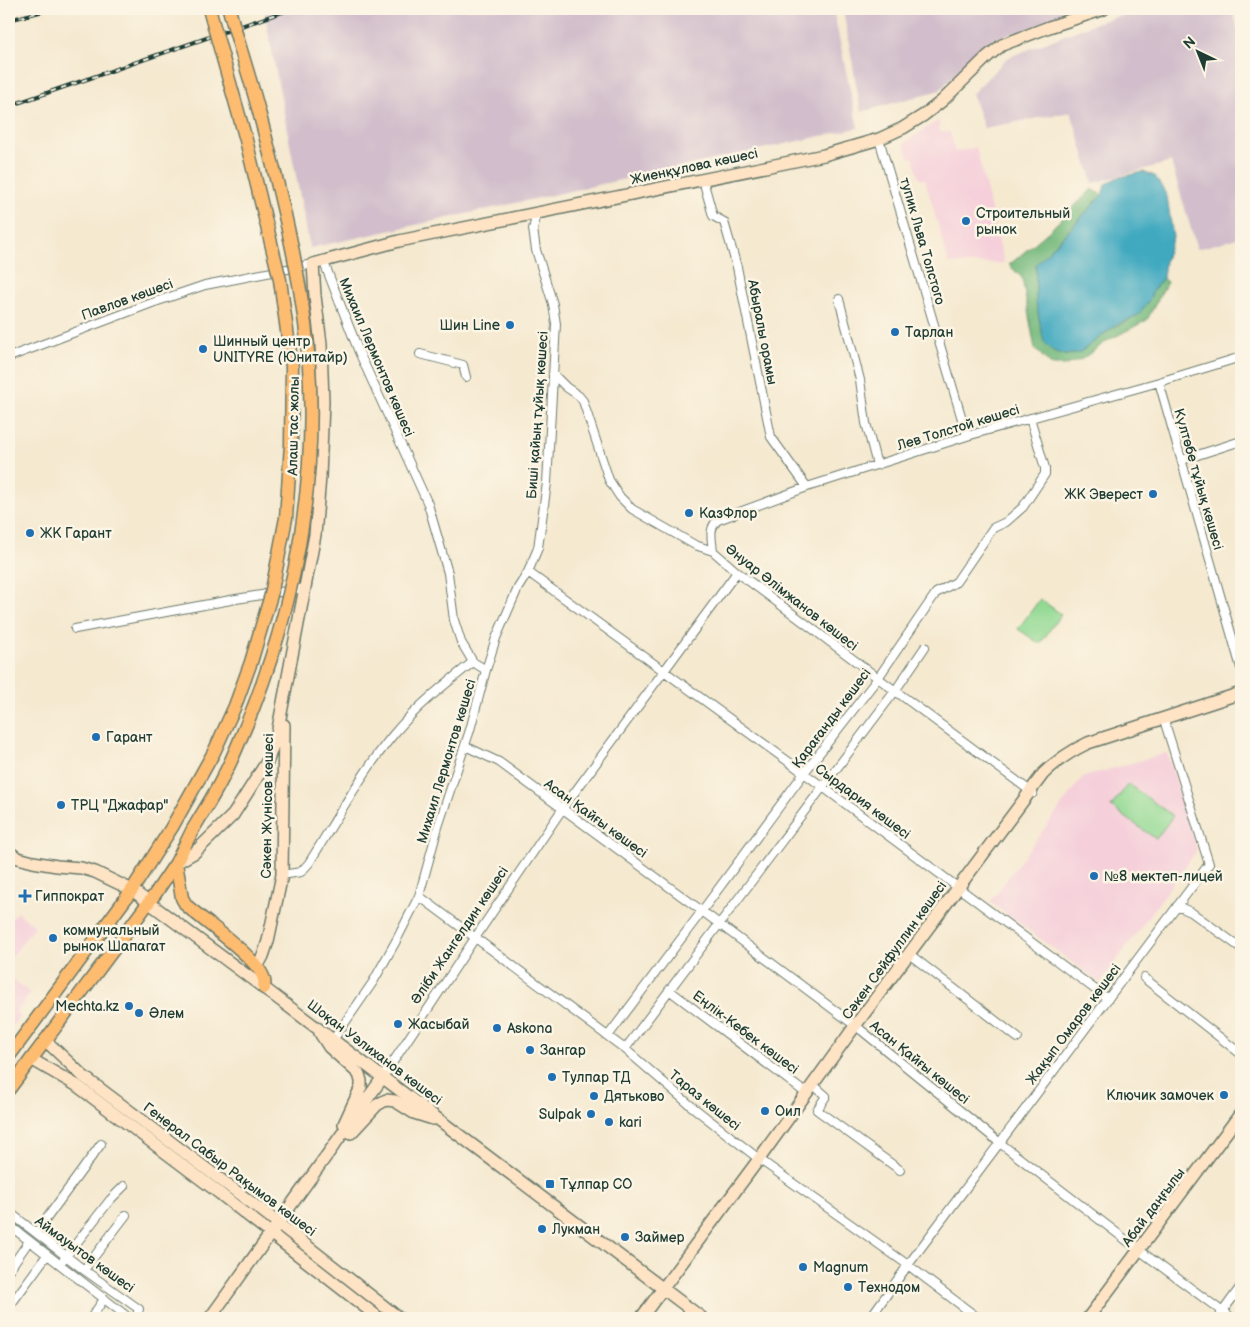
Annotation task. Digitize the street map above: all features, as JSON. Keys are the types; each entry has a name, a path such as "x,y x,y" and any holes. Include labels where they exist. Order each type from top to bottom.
{"main road":[{"name":"Алаш тас жолы","path":"9,1056 132,890 172,827 214,752 235,706 251,662 271,595 284,528 291,444 292,367 280,280 246,140 209,9"},
{"name":"Алаш тас жолы","path":"9,1089 149,903 176,863 224,776 268,669 288,600 299,548 309,476 311,402 302,297 263,129 229,9"},
{"path":"176,863 182,898 186,905 231,942 257,967 264,979 264,988"}],"street":[{"name":"Жиенқұлова көшесі","path":"257,275 318,262 399,240 537,214 824,155 880,139 924,115 942,101 976,67 1002,45 1104,9"},
{"name":"тупик Льва Толстого","path":"880,139 967,436"},
{"name":"Абыралы орамы","path":"703,180 713,216 724,222 737,267 771,437 807,487"},
{"name":"Биші қайың тұйық көшесі","path":"486,670 496,638 538,548 547,483 556,324 553,304 536,250 533,228 537,214"},
{"path":"176,863 194,853 233,815 268,760 277,734 315,535 320,477 323,402 321,344 315,296 318,262"},
{"name":"Михаил Лермонтов көшесі","path":"318,262 428,504 448,573 454,620 461,642 473,662 486,670 419,896 373,982 333,1040"},
{"name":"Павлов көшесі","path":"9,357 205,285 257,275"},
{"path":"839,299 860,380 866,423 877,465"},
{"path":"420,354 462,365 466,377"},
{"name":"Лев Толстой көшесі","path":"713,551 712,529 718,520 807,487 967,436 1241,357"},
{"name":"Әнуар Әлімжанов көшесі","path":"553,374 566,387 579,396 583,402 605,469 614,489 632,509 695,545 713,551 737,572 1032,793"},
{"name":"Күлтөбе тұйық көшесі","path":"1159,382 1241,668"},
{"name":"Қарағанды көшесі","path":"608,1036 804,773 878,678 936,593 956,582 993,528 1006,522 1023,507 1045,474 1030,418"},
{"path":"1182,460 1241,441"},
{"name":"Сырдария көшесі","path":"528,572 804,773 1108,999"},
{"name":"Әліби Жангелдин көшесі","path":"210,1318 384,1078 475,938 563,808 737,572"},
{"path":"75,628 305,588"},
{"path":"624,1048 895,691 925,646"},
{"path":"282,875 301,872 309,863 359,782 393,735 450,680 473,662"},
{"name":"Сәкен Сейфуллин көшесі","path":"641,1318 762,1161 1032,793 1043,774 1056,761 1072,750 1104,737 1241,693"},
{"name":"Сәкен Сейфуллин көшесі","path":"1032,793 1053,772 1068,760 1084,751 1165,723 1241,700"},
{"name":"Сәкен Жүнісов көшесі","path":"257,967 268,941 282,875 284,703"},
{"name":"Жақып Омаров көшесі","path":"870,1318 1209,864 1165,723"},
{"name":"Асан Қайғы көшесі","path":"464,746 499,762 702,911 858,1028 1000,1143 1220,1315 1231,1318"},
{"name":"Шоқан Уәлиханов көшесі","path":"9,852 18,858 33,862 81,868 95,872 132,890 666,1288 702,1318"},
{"name":"Сәкен Сейфуллин көшесі","path":"858,1028 914,957 961,889"},
{"name":"Тараз көшесі","path":"419,896 624,1048 690,1105 762,1161 908,1265 978,1318"},
{"path":"1177,906 1191,912 1241,948"},
{"name":"Сәкен Сейфуллин көшесі","path":"914,957 1018,1038"},
{"path":"1144,978 1241,1054"},
{"name":"Еңлік-Кебек көшесі","path":"669,990 812,1092"},
{"path":"317,1028 329,1047 359,1074 361,1081 357,1097 330,1153"},
{"name":"Генерал Сабыр Рақымов көшесі","path":"45,1040 79,1081 214,1189 274,1228 399,1318"},
{"name":"Генерал Сабыр Рақымов көшесі","path":"31,1059 79,1081"},
{"path":"812,1092 826,1096 817,1110 900,1170"},
{"path":"330,1153 377,1105 386,1100 395,1101 414,1113 445,1124"},
{"name":"Абай даңғылы","path":"1088,1318 1241,1114"},
{"path":"36,1233 101,1144"},
{"path":"60,1264 110,1200 124,1186"},
{"name":"Аймауытов көшесі","path":"9,1212 84,1270 139,1309 136,1318"},
{"path":"84,1270 126,1215"},
{"name":"Аймауытов көшесі","path":"9,1225 129,1318"},
{"name":"Генерал Сабыр Рақымов көшесі","path":"274,1228 379,1318"},
{"path":"9,1270 29,1241"},
{"path":"9,1306 47,1255"},
{"path":"1220,1315 1241,1286"},
{"name":"Сәкен Сейфуллин көшесі","path":"649,1318 666,1288"},
{"name":"Аймауытов көшесі","path":"91,1318 104,1299"}],"shaded area":[{"path":"833,9 858,128 310,248 264,10"},
{"path":"843,9 1088,9 986,42 940,90 861,112"},
{"path":"1141,9 1232,9 1241,41 1241,237 1197,249 1171,162 1093,183 1071,112 984,128 972,94 1007,58 1096,23"},
{"name":"Строительный рынок","path":"939,120 940,132 950,132 955,152 976,147 1004,263 949,264 925,179 919,179 913,157 909,158 904,143"},
{"name":"№8 мектеп-лицей","path":"1167,753 1197,850 1100,983 990,902 1083,777"},
{"path":"17,912 35,926 9,961 9,923"},
{"path":"9,976 30,993 16,1012 20,1016 9,1030"}],"green space":[{"path":"1092,189 1102,195 1036,264 1036,295 1044,342 1053,351 1065,355 1079,353 1113,328 1137,316 1163,278 1167,282 1147,320 1107,341 1082,359 1066,365 1051,365 1035,349 1022,278 1009,265 1048,232"},
{"path":"1040,599 1061,614 1040,644 1018,629"},
{"path":"1128,784 1173,816 1156,839 1111,807"}],"water":[{"path":"1143,172 1155,176 1167,196 1173,237 1165,261 1163,278 1137,316 1116,325 1079,353 1065,355 1053,351 1044,342 1036,303 1036,264 1102,195 1105,185 1116,178"}],"railway":[{"path":"9,11 17,9"},
{"path":"9,20 51,9"},
{"path":"9,106 291,9"}],"place":[{"name":"Строительный рынок","path":"966,221"},
{"name":"Шин Line","path":"510,325"},
{"name":"Тарлан","path":"895,332"},
{"name":"Шинный центр UNITYRE (Юнитайр)","path":"203,349"},
{"name":"ЖК Эверест","path":"1153,494"},
{"name":"КазФлор","path":"689,513"},
{"name":"ЖК Гарант","path":"30,533"},
{"name":"Гарант","path":"96,737"},
{"name":"ТРЦ \"Джафар\"","path":"61,805"},
{"name":"№8 мектеп-лицей","path":"1094,876"},
{"name":"Гиппократ","path":"25,896"},
{"name":"коммунальный рынок Шапагат","path":"53,938"},
{"name":"Mechta.kz","path":"129,1006"},
{"name":"Әлем","path":"139,1013"},
{"name":"Жасыбай","path":"398,1024"},
{"name":"Askona","path":"497,1028"},
{"name":"Зангар","path":"530,1050"},
{"name":"Тулпар ТД","path":"552,1077"},
{"name":"Ключик замочек","path":"1224,1095"},
{"name":"Дятьково","path":"594,1096"},
{"name":"Оил","path":"765,1111"},
{"name":"Sulpak","path":"591,1114"},
{"name":"kari","path":"609,1122"},
{"name":"Тұлпар СО","path":"550,1184"},
{"name":"Лукман","path":"542,1229"},
{"name":"Займер","path":"625,1237"},
{"name":"Magnum","path":"803,1267"},
{"name":"Технодом","path":"848,1287"}]}
